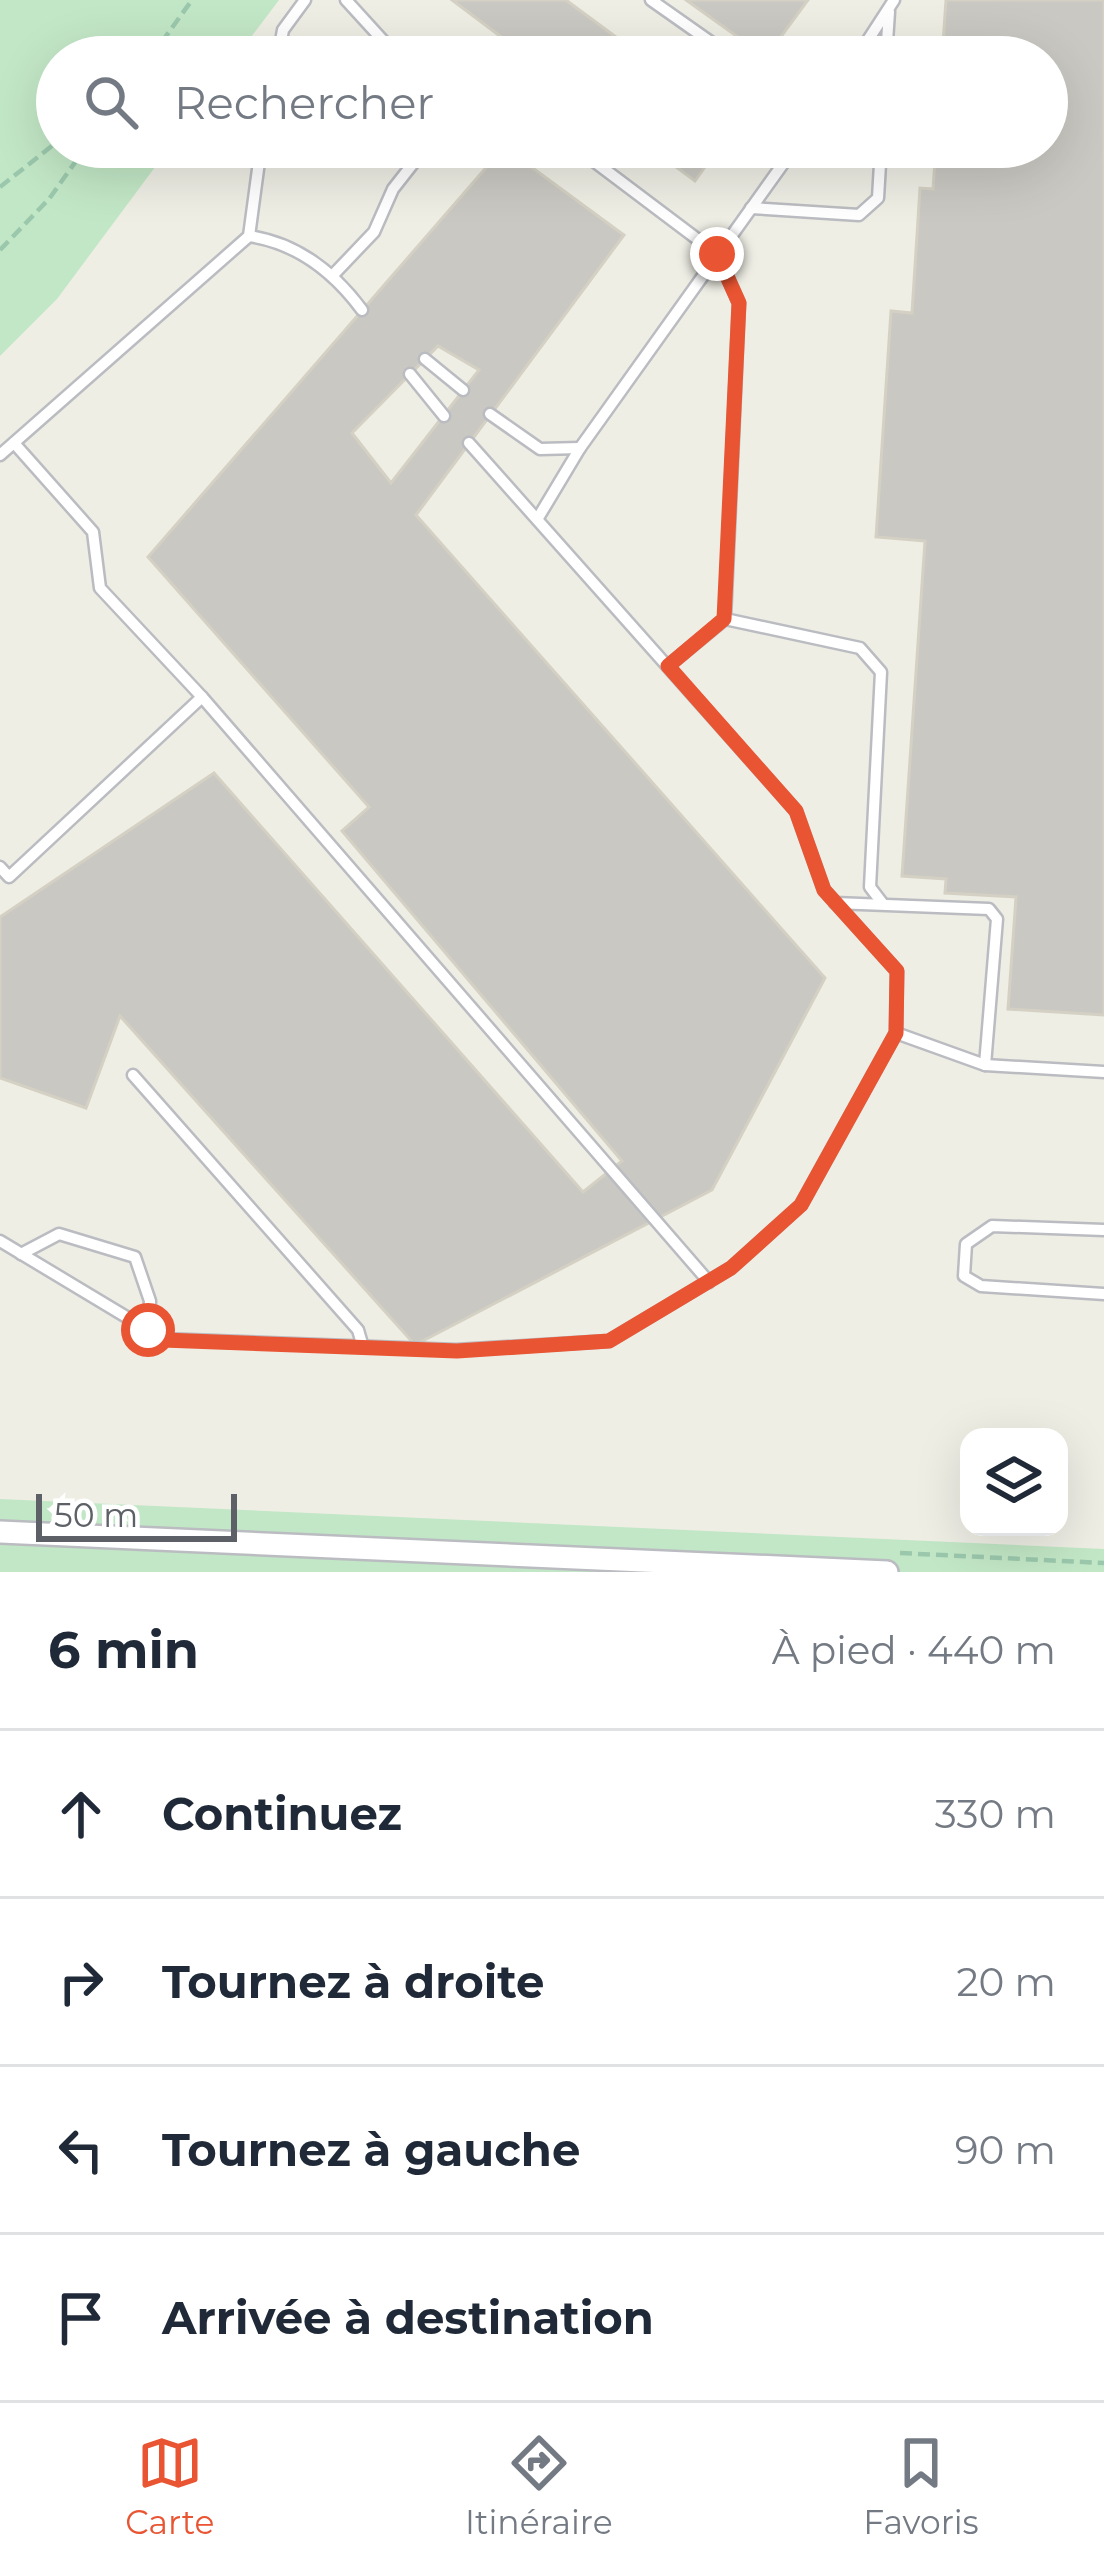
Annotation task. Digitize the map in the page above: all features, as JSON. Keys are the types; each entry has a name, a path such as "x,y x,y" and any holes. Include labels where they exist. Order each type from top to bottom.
{"street":[{"path":"0,1532 887,1572"}],"lane":[{"path":"282,36 305,0"},
{"path":"346,0 379,36"},
{"path":"651,0 702,36"},
{"path":"871,36 892,4"},
{"path":"888,36 892,4"},
{"path":"0,455 249,236 258,168"},
{"path":"333,275 374,232 393,189 409,168"},
{"path":"602,168 717,254 739,303 724,619 668,666"},
{"path":"538,518 580,448 780,168"},
{"path":"752,208 859,214 878,198 880,168"},
{"path":"249,236 281,241 333,275 363,309"},
{"path":"425,359 463,390"},
{"path":"410,374 443,416"},
{"path":"490,414 540,448 580,448"},
{"path":"14,443 93,532 100,588 202,698 709,1282"},
{"path":"0,1241 163,1340 457,1351 609,1341 709,1282 801,1205 896,1033 897,971 835,903 805,848 796,811 469,443"},
{"path":"724,619 860,648 881,671 870,887 883,904"},
{"path":"3,876 202,698"},
{"path":"835,903 989,909 997,919 985,1065"},
{"path":"896,1033 985,1065 1104,1072"},
{"path":"133,1075 358,1330 364,1347"},
{"path":"1104,1230 992,1226 966,1244 964,1276 981,1286 1104,1294"},
{"path":"21,1254 59,1234 136,1257 150,1301 148,1330"}],"path":[{"path":"166,36 191,0"},
{"path":"0,187 36,159"},
{"path":"0,250 49,199 71,168"}],"green space":[{"path":"0,0 279,0 252,36 36,36 36,168 154,168 57,299 0,356"},
{"path":"0,1499 1104,1549 1104,1572 0,1572"}],"building":[{"path":"452,0 566,0 615,36 500,36"},
{"path":"686,0 808,0 781,36 737,36"},
{"path":"946,0 1104,0 1104,1015 1008,1009 1016,897 945,893 946,879 902,876 925,541 876,537 891,311 912,313 920,188 933,189 934,168 1068,168 1068,36 943,36"},
{"path":"486,168 533,168 624,235 416,515 825,978 712,1190 415,1345 120,1016 86,1108 0,1078 0,917 214,773 583,1192 622,1161 342,831 369,807 148,557","holes":["438,346 479,370 391,483 352,433"]},
{"path":"677,168 704,168 695,181"}],"route":[{"path":"148,1330 163,1340 457,1351 609,1341 731,1268 801,1205 896,1033 897,971 824,890 805,848 796,811 668,666 724,619 739,303 717,254"}]}
